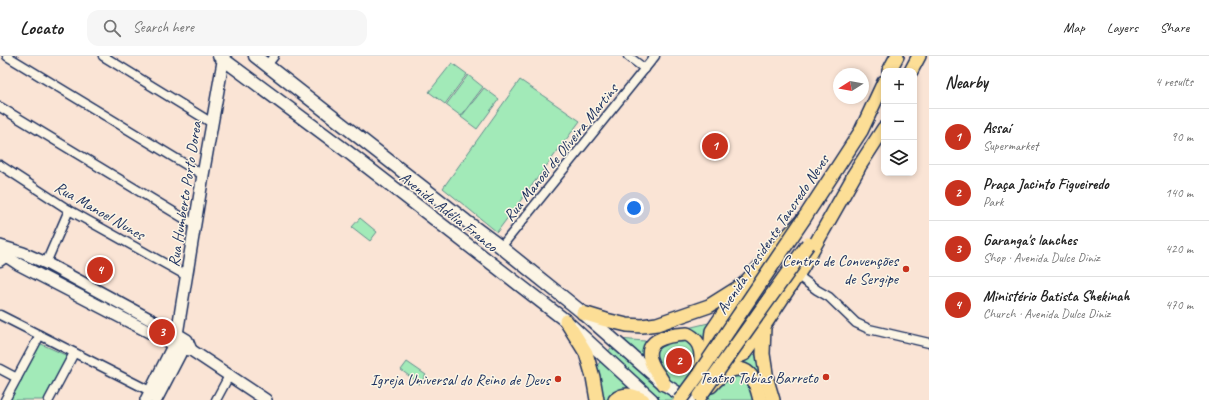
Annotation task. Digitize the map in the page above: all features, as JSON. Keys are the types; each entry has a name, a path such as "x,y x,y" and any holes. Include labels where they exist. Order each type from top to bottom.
{"main road":[{"name":"Avenida Adélia Franco","path":"255,56 271,61 466,222 501,247 583,313 664,384 695,399"},
{"path":"891,68 897,56"},
{"path":"913,68 919,56"},
{"name":"Avenida Adélia Franco","path":"222,57 348,152 566,321 652,400"},
{"name":"Avenida Presidente Tancredo Neves","path":"680,400 805,217 861,131 881,88"},
{"name":"Avenida Presidente Tancredo Neves","path":"695,399 808,244 881,133"},
{"path":"805,217 744,284 721,316 712,331 711,341 712,347 721,354 732,358 744,354 756,338 797,275 858,169"},
{"path":"583,313 627,325 642,326 657,324 709,306 744,284"},
{"path":"566,321 586,353 593,377 597,400"},
{"path":"764,324 763,354 767,380 764,399"},
{"path":"664,384 654,368 649,356 650,348 656,341 670,335 687,334 696,340 701,351 699,374"},
{"path":"695,399 704,394 718,378 725,373 734,370 748,373 752,377 764,399"},
{"path":"620,397 635,396 643,400"}],"street":[{"path":"7,56 203,175"},
{"path":"103,56 212,123"},
{"path":"628,56 645,69"},
{"name":"Rua Manoel de Oliveira Martins","path":"501,247 655,56"},
{"name":"Rua Humberto Porto Dorea","path":"151,397 182,343 187,276 222,57"},
{"path":"0,107 195,225"},
{"name":"Rua Manoel Nunes","path":"0,165 69,210 187,276"},
{"path":"46,263 69,210"},
{"path":"0,246 23,253 46,263 182,343 230,374 266,400"},
{"path":"18,264 23,253"},
{"path":"2,257 182,343"},
{"path":"797,275 817,290 829,296 856,323 869,330 929,342"},
{"path":"0,314 74,353 151,397"},
{"path":"5,400 40,335"},
{"path":"53,399 74,353"},
{"path":"0,369 17,378"},
{"path":"216,400 230,374"}],"green space":[{"path":"452,63 467,74 445,104 429,92"},
{"path":"468,75 483,87 461,116 446,105"},
{"path":"520,80 580,121 497,232 443,188"},
{"path":"484,88 499,99 477,129 461,117"},
{"path":"360,218 377,232 370,241 352,227"},
{"path":"721,320 756,356 767,400 601,400 596,367 618,339 645,341 671,332"},
{"path":"39,343 74,359 52,400 10,400"},
{"path":"407,362 426,375 420,384 401,370"}],"place":[{"name":"Assaí","path":"715,146"},
{"name":"Centro de Convenções de Sergipe","path":"906,269"},
{"name":"Ministério Batista Shekinah","path":"100,270"},
{"name":"Garanga's lanches","path":"162,332"},
{"name":"Praça Jacinto Figueiredo","path":"679,361"},
{"name":"Teatro Tobias Barreto","path":"826,377"},
{"name":"Igreja Universal do Reino de Deus","path":"558,379"}]}
